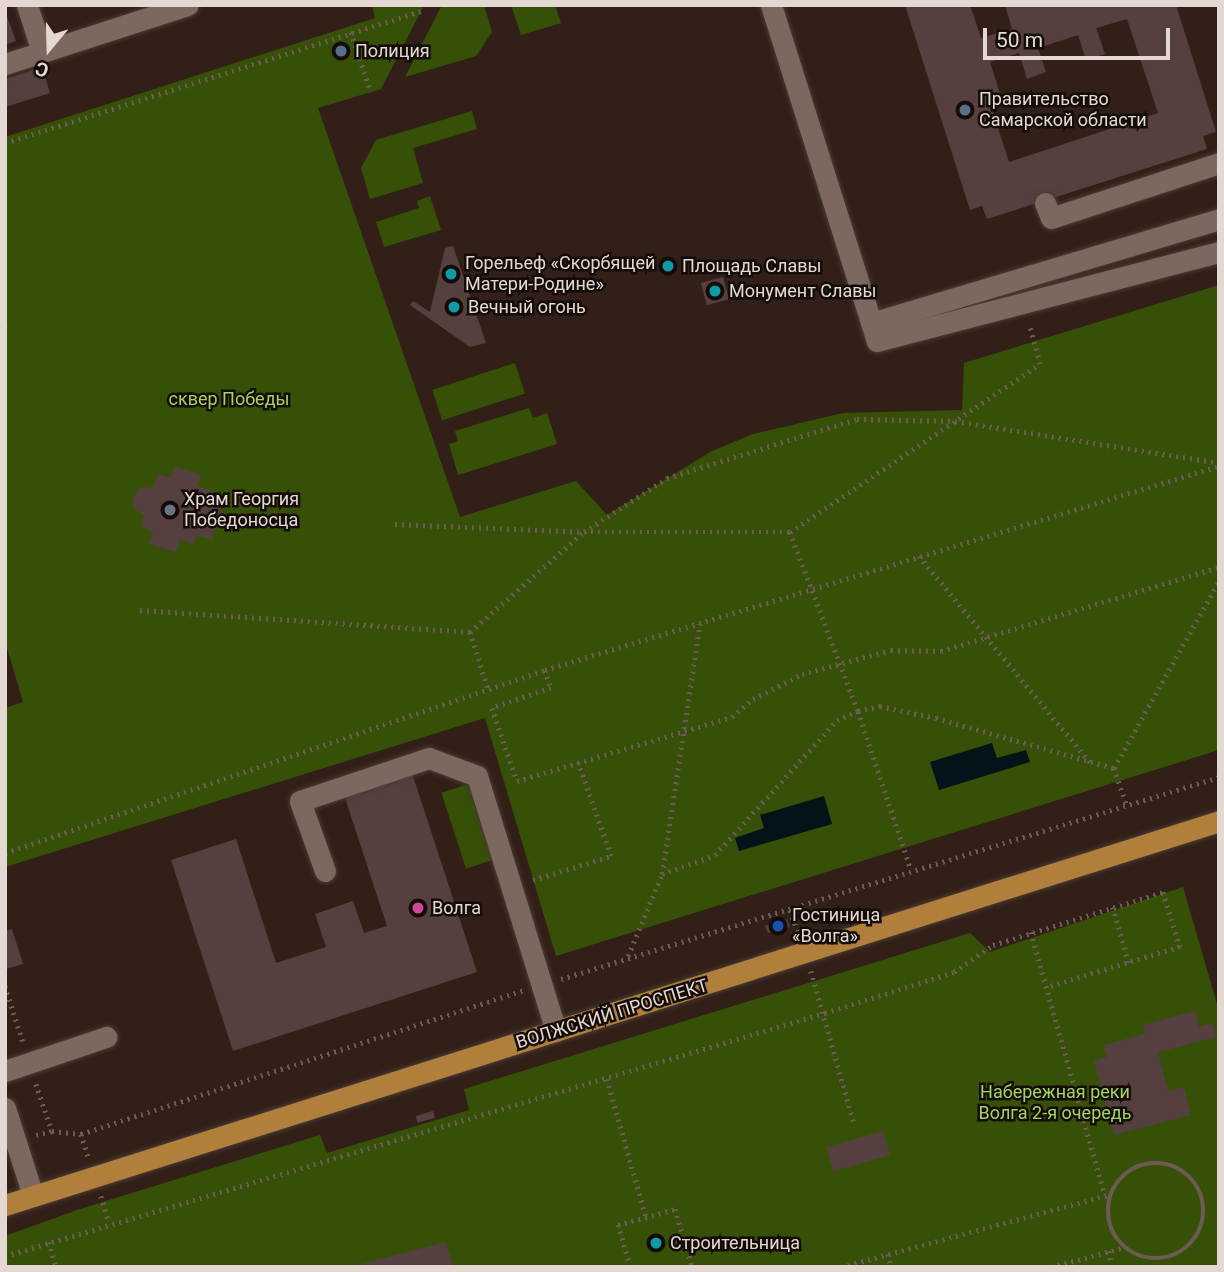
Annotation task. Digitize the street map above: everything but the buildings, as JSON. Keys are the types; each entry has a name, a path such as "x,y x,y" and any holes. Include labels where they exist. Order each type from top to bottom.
{"main road":[{"name":"ВОЛЖСКИЙ ПРОСПЕКТ","path":"5,1205 806,954 1219,821"}],"street":[{"path":"27,5 42,52"},
{"path":"5,64 188,5"},
{"path":"771,5 877,341 1219,252"},
{"path":"1045,203 1051,218 1219,163"},
{"path":"871,323 1219,219"},
{"path":"325,871 300,801 429,758 477,776 556,1031"},
{"path":"5,1071 106,1037"},
{"path":"5,1108 33,1196"}],"path":[{"path":"5,143 421,11"},
{"path":"351,32 371,92"},
{"path":"395,524 584,532 790,532 1040,364 1033,337"},
{"path":"140,610 470,632 584,532 667,478 857,419 955,421 1219,465"},
{"path":"5,853 545,670 1219,465"},
{"path":"790,532 858,711 911,869"},
{"path":"919,556 1090,762"},
{"path":"545,670 551,688 492,708 517,781 732,717 777,685 840,664 891,650 941,651 1219,567"},
{"path":"1127,805 1114,768 1219,581"},
{"path":"628,957 662,874 700,624"},
{"path":"470,632 488,689"},
{"path":"662,874 715,855 837,720 858,711 880,706 925,715 1114,768"},
{"path":"512,886 611,856 578,763"},
{"path":"15,1140 52,1131 81,1134 628,957 790,910 911,869 1219,777"},
{"path":"6,1254 825,1013 954,972 993,944 1163,892 1180,947 1048,987"},
{"path":"1113,907 1129,963"},
{"path":"790,910 825,1013 855,1126"},
{"path":"841,1267 1108,1195 1125,1173 1156,1163 1186,1174 1203,1202 1198,1234 1176,1254 1146,1258 1126,1247 1111,1230 1108,1195 1031,932"},
{"path":"607,1079 646,1217"},
{"path":"630,1267 618,1225 676,1209 692,1266 688,1267"},
{"path":"49,1242 56,1267"},
{"path":"1051,1267 1126,1247"},
{"path":"1109,1251 1112,1267"},
{"path":"888,1254 891,1267"}],"green space":[{"name":"сквер Победы","path":"372,5 424,5 381,89 318,108 460,517 576,481 607,515 712,451 753,434 843,413 962,410 964,363 1219,285 1219,750 556,956 485,718 5,867 5,708 23,702 5,641 5,137 375,18"},
{"path":"442,5 484,5 492,32 476,56 405,77"},
{"path":"511,5 555,5 561,23 521,35"},
{"path":"472,111 477,129 413,148 423,183 370,199 361,168 376,140"},
{"path":"430,196 441,230 384,247 376,222 419,208 417,201"},
{"path":"515,363 525,393 442,420 432,390"},
{"path":"529,408 533,418 547,413 557,444 458,475 449,444 458,441 455,431"},
{"path":"468,784 493,860 466,869 441,793"},
{"name":"Набережная реки Волга 2-я очередь","path":"1183,887 1219,1011 1219,1267 5,1267 5,1236 80,1209 320,1135 327,1153 469,1110 464,1089 970,933 990,952"}],"shaded area":[{"path":"992,743 997,758 1026,750 1030,762 939,790 930,762"},
{"path":"824,796 832,824 739,851 735,838 764,828 760,815"}],"place":[{"name":"Полиция","path":"341,51"},
{"name":"Правительство Самарской области","path":"965,110"},
{"name":"Площадь Славы","path":"668,266"},
{"name":"Горельеф «Скорбящей Матери-Родине»","path":"451,274"},
{"name":"Монумент Славы","path":"715,291"},
{"name":"Вечный огонь","path":"454,307"},
{"name":"Храм Георгия Победоносца","path":"170,510"},
{"name":"Волга","path":"418,908"},
{"name":"Гостиница «Волга»","path":"778,926"},
{"name":"Строительница","path":"656,1243"}]}
